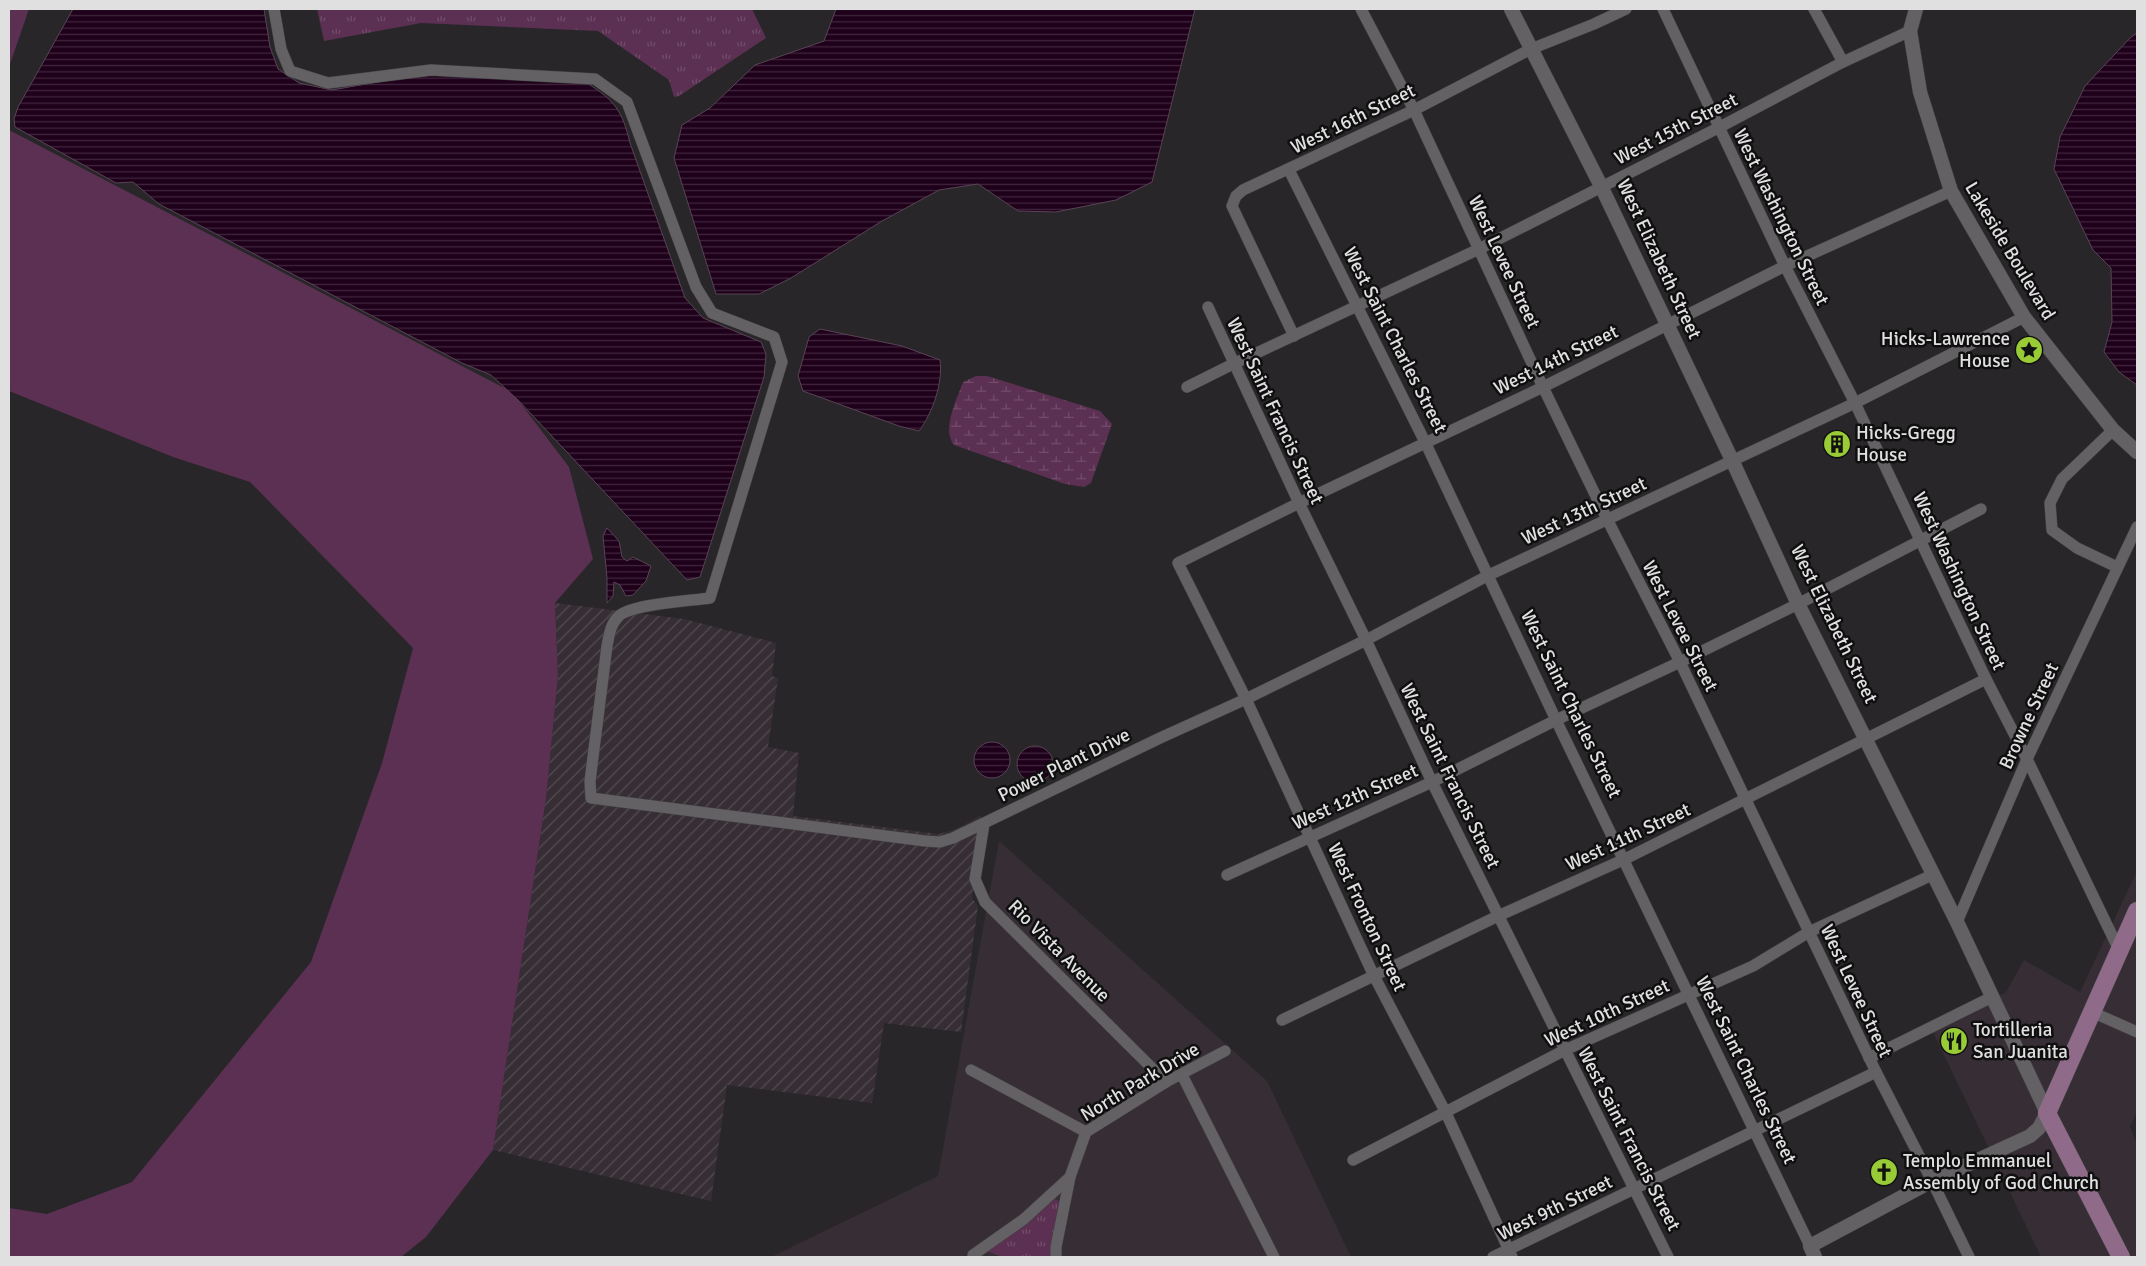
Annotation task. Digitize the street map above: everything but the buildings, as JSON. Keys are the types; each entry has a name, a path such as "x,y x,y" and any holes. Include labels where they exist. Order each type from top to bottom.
{"main road":[{"path":"2047,1113 2137,912"},
{"name":"West Elizabeth Street","path":"2047,1113 2119,1257"}],"street":[{"name":"Power Plant Drive","path":"274,9 281,49 290,70 328,83 431,70 595,79 627,102 696,287 712,313 774,337 782,362 710,598 634,608 619,615 612,626 607,646 590,781 591,798 940,842 984,824 1160,738"},
{"name":"West Levee Street","path":"1362,9 1414,110 1543,387 1607,519 1680,662 1869,1058 1969,1257"},
{"name":"West Elizabeth Street","path":"1511,9 1602,186 1798,604 1867,738 1932,875 1957,922 2047,1113"},
{"name":"West 16th Street","path":"1294,336 1232,206 1236,196 1243,190 1414,110 1531,48 1594,24 1626,9"},
{"name":"West Washington Street","path":"1663,9 1718,128 1785,266 1855,403 1986,679 2120,952"},
{"path":"1814,9 1843,62"},
{"name":"Lakeside Boulevard","path":"1916,9 1910,31 1920,92 1950,192 2024,317 2113,430 2137,452"},
{"name":"West 15th Street","path":"1187,388 1233,364 1357,308 1479,249 1718,128 1843,62 1910,31"},
{"name":"West Saint Charles Street","path":"1289,170 1426,444 1556,720 1625,859 1813,1252"},
{"name":"West 14th Street","path":"1178,564 1299,503 1543,387 1785,266 1950,192"},
{"name":"West Saint Francis Street","path":"1208,306 1233,364 1432,782 1668,1257"},
{"name":"West 13th Street","path":"1160,738 1246,699 1366,640 1489,575 1855,403 2024,317"},
{"path":"2113,430 2062,479 2050,503 2052,530 2077,548 2117,567"},
{"name":"West 12th Street","path":"1227,875 1432,782 1556,720 1680,662 1798,604 1981,509"},
{"name":"Browne Street","path":"1957,922 2027,760 2137,527"},
{"name":"West Fronton Street","path":"1178,564 1246,699 1373,974 1446,1113 1511,1254"},
{"name":"West 11th Street","path":"1282,1020 1373,974 1625,859 1986,679"},
{"name":"Rio Vista Avenue","path":"984,824 975,879 986,902 1166,1082"},
{"name":"West 10th Street","path":"1353,1160 1565,1050 1753,966 1809,932 1932,875"},
{"path":"1869,1058 1992,997"},
{"path":"2092,1012 2137,1032"},
{"name":"North Park Drive","path":"1056,1257 1056,1247 1070,1177 1086,1132 1166,1082 1225,1052"},
{"path":"971,1070 1086,1132"},
{"name":"West 9th Street","path":"1493,1257 1511,1254 1634,1189 1876,1072"},
{"path":"1182,1074 1274,1257"},
{"path":"1813,1252 1932,1181 2030,1136 2039,1128 2047,1113"},
{"name":"North Park Drive","path":"972,1257 1024,1219 1070,1177"}],"shaded area":[{"path":"73,9 264,9 270,47 278,69 299,83 332,90 429,73 587,83 611,101 624,122 685,298 703,318 761,342 766,354 764,377 700,577 687,580 518,400 491,375 462,363 159,204 133,182 116,183 15,127 14,119 18,107"},
{"path":"836,9 1195,9 1152,182 1116,200 1056,212 1018,211 978,184 939,190 882,221 791,278 759,294 716,294 674,158 682,125 710,108 755,65 824,41"},
{"path":"2137,33 2137,385 2119,372 2104,352 2112,322 2111,268 2093,250 2054,169 2060,137 2085,86"},
{"path":"820,329 902,346 940,360 941,369 936,397 929,415 919,431 899,426 803,391 798,376 809,337"},
{"path":"607,528 619,541 622,557 627,561 633,557 651,566 646,581 633,595 626,596 620,585 614,582 613,596 607,603 603,536"},
{"path":"555,603 684,619 776,643 772,676 778,678 768,747 799,753 793,816 939,834 959,828 981,815 972,898 978,906 961,1032 884,1023 872,1103 727,1085 711,1201 493,1150 546,799 558,676"},
{"path":"992,742 999,743 1005,747 1009,753 1009,767 1005,773 999,777 992,778 985,777 979,773 975,767 974,760 975,753 979,747 985,743"},
{"path":"1035,746 1042,747 1048,751 1052,757 1052,771 1048,777 1042,781 1035,782 1028,781 1022,777 1018,771 1017,764 1018,757 1022,751 1028,747"},
{"path":"999,841 1267,1081 1351,1257 771,1257 938,1176"},
{"path":"2137,871 2137,1111 2130,1127 2137,1144 2137,1257 2041,1257 1933,1032 2006,992 2024,960 2080,992"}],"green space":[{"path":"9,9 29,9 9,67"},
{"path":"317,9 752,9 766,38 679,96 674,97 669,80 598,31 421,23 324,41"},
{"path":"9,130 512,392 569,467 593,559 555,603 558,676 546,799 493,1150 426,1237 401,1257 9,1257 9,1208 47,1214 132,1182 311,962 382,763 413,648 250,482 173,457 9,391"},
{"path":"976,376 987,376 1100,411 1112,424 1091,483 1084,487 1065,484 954,445 950,439 949,431 951,414 963,382"},
{"path":"1054,1199 1059,1201 1050,1257 1004,1257 986,1251 1030,1221"}],"place":[{"name":"Hicks-Lawrence House","path":"2029,350"},
{"name":"Hicks-Gregg House","path":"1837,444"},
{"name":"Tortilleria San Juanita","path":"1954,1041"},
{"name":"Templo Emmanuel Assembly of God Church","path":"1884,1172"}]}
